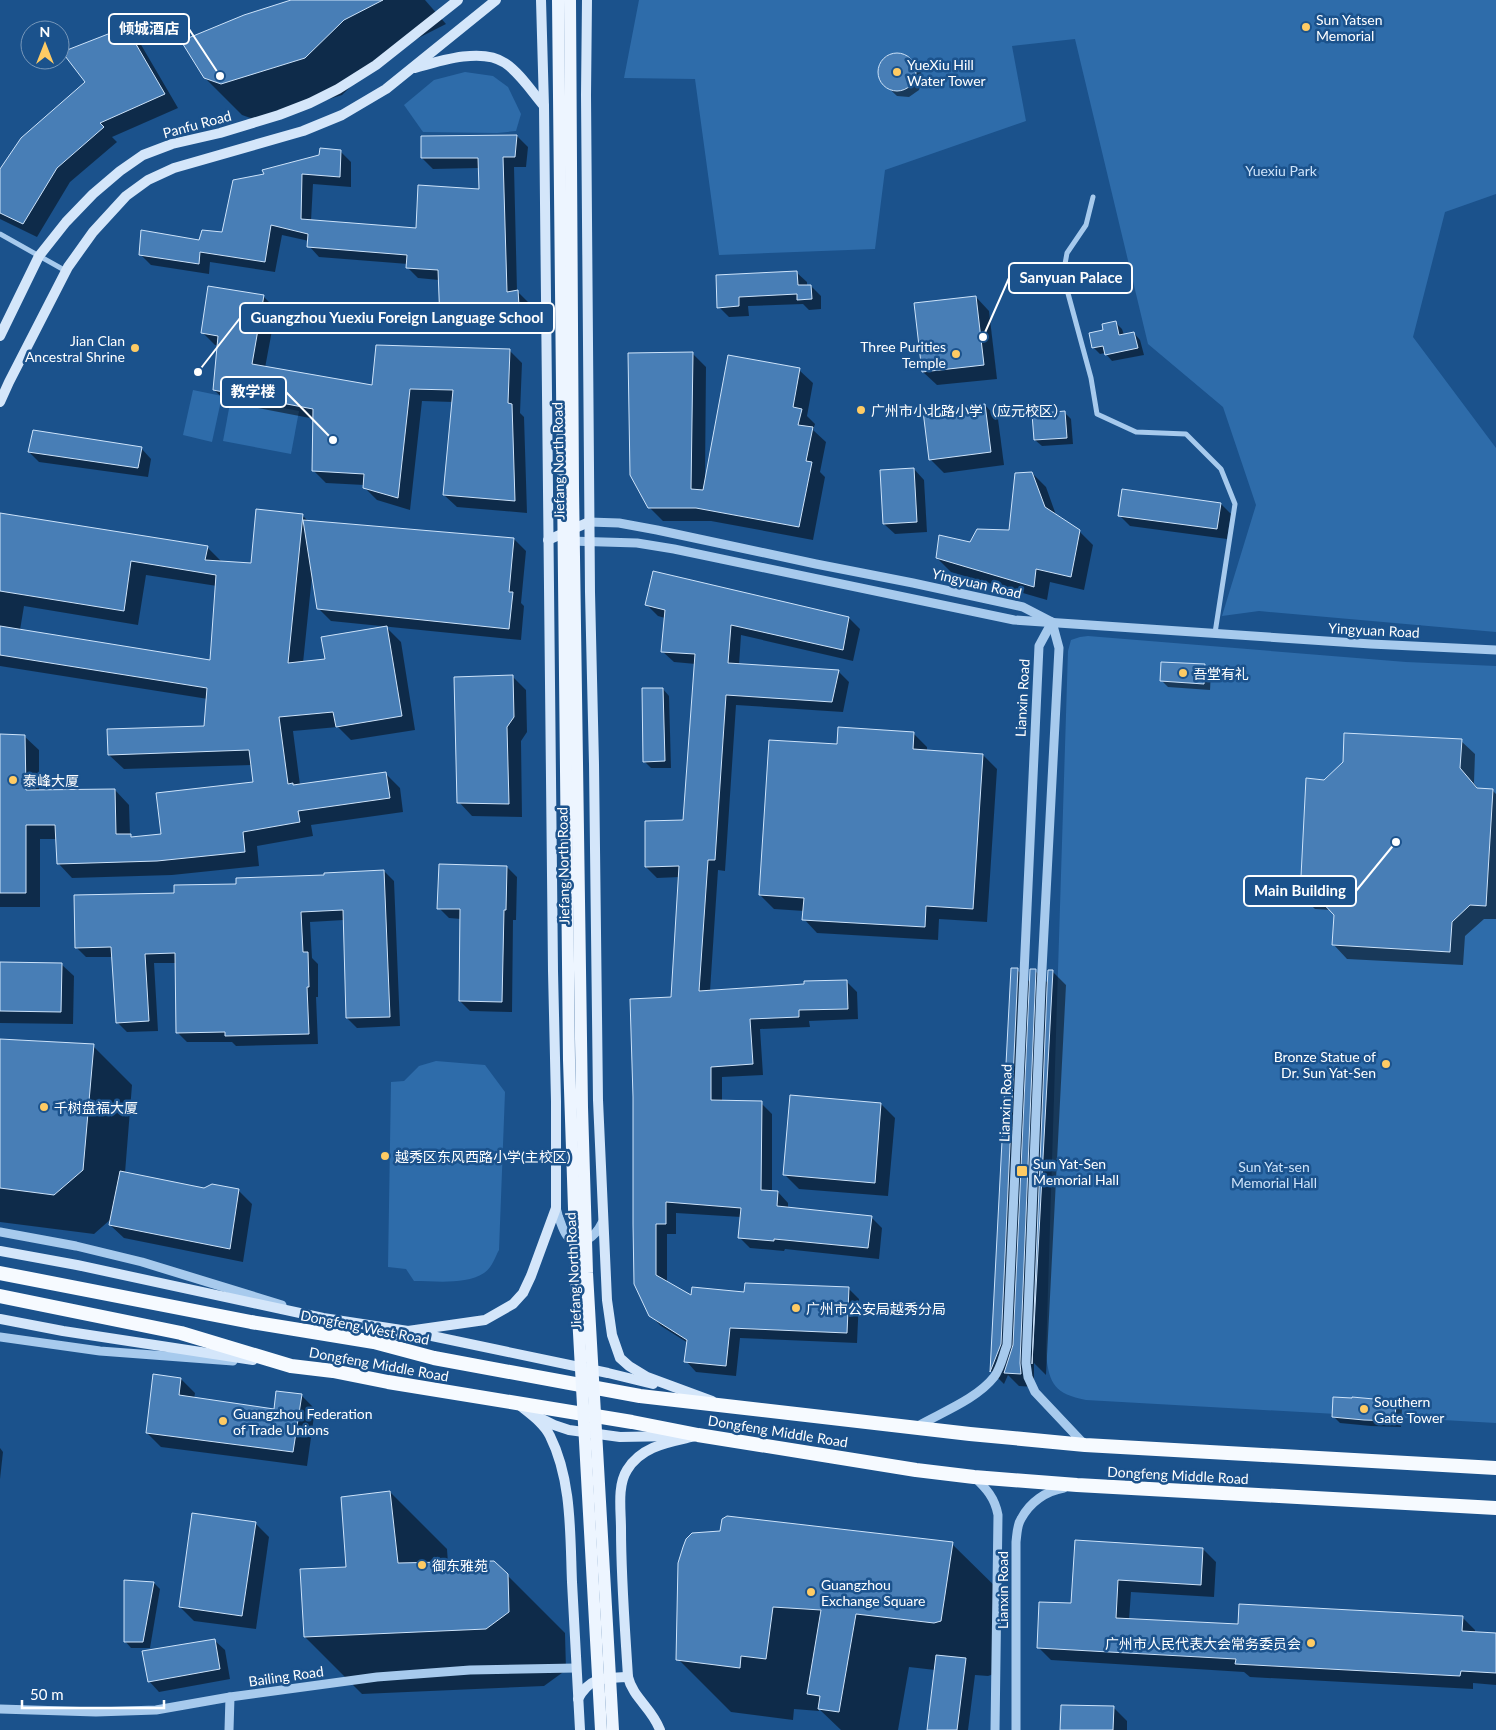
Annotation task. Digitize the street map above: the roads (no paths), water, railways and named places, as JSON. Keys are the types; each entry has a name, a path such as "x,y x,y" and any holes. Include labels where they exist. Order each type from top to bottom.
{"highway":[{"name":"Dongfeng West Road","path":"0,1273 251,1322 374,1342 434,1358 610,1391 725,1405"},
{"name":"Dongfeng Middle Road","path":"0,1296 181,1333 291,1366 333,1371 791,1451 974,1477 1077,1485 1496,1508"},
{"name":"Dongfeng Middle Road","path":"725,1405 914,1428 1085,1445 1496,1468"}],"main road":[{"name":"Panfu Road","path":"0,336 39,256 66,222 93,194 120,171 143,155 172,144 220,133 270,118 324,96 376,65 458,0"},
{"path":"0,402 66,270 93,232 126,196 148,180 174,168 303,131 342,114 386,89 496,0"},
{"name":"Jiefang North Road","path":"374,1342 408,1331 485,1320 513,1304 523,1293 531,1276 556,1208 544,106 541,0"},
{"name":"Jiefang North Road","path":"558,0 569,1060 577,1297 601,1730"},
{"path":"572,0 580,11 586,38"},
{"name":"Jiefang North Road","path":"572,0 571,267 582,1097 588,1273 613,1730"},
{"path":"587,0 589,522 598,1100 602,1223 607,1300 612,1335 620,1358 647,1377 725,1405"},
{"path":"411,69 466,56 497,59 510,67 544,106"},
{"name":"Yingyuan Road","path":"548,540 589,522"},
{"path":"0,1250 323,1318 408,1331 608,1373 725,1405"},
{"path":"0,1319 63,1331 291,1366"},
{"path":"518,1404 539,1422 549,1434 558,1454 564,1479 569,1516 580,1730"},
{"path":"660,1730 650,1709 633,1691 628,1677 621,1549 622,1480 627,1469 635,1459 646,1450 698,1435"},
{"path":"578,1700 583,1690 590,1683 602,1678 628,1677"}],"street":[{"path":"1093,197 1086,225 1067,253 1063,275 1092,378 1097,414 1136,432 1186,434 1221,469 1235,504 1215,633"},
{"path":"0,234 66,270"},
{"name":"Yingyuan Road","path":"589,522 618,523 657,530 816,564 913,582 1023,607 1052,622 1496,650"},
{"path":"548,540 650,545 1014,620 1052,622 1059,648 1038,1054 1026,1363 1028,1377 1035,1392 1085,1445"},
{"name":"Lianxin Road","path":"914,1428 971,1397 983,1388 994,1377 1000,1367 1006,1344 1038,646 1052,622"},
{"path":"556,1208 566,1236 572,1239 583,1241 590,1238 598,1232 602,1223"},
{"path":"0,1232 76,1246 142,1262 323,1318"},
{"path":"0,1337 100,1351 291,1366"},
{"name":"Lianxin Road","path":"974,1477 986,1489 994,1501 998,1515 995,1730"},
{"name":"Lianxin Road","path":"1016,1730 1016,1542 1018,1527 1020,1519 1031,1505 1051,1490 1077,1485"},
{"name":"Bailing Road","path":"0,1709 76,1711 156,1710 230,1697 377,1677 470,1670 576,1668"},
{"path":"228,1730 230,1697"}],"place":[{"name":"Sun Yatsen Memorial","path":"1306,27"},
{"name":"YueXiu Hill Water Tower","path":"897,72"},
{"name":"倾城酒店","path":"220,76"},
{"name":"Sanyuan Palace","path":"983,337"},
{"name":"Jian Clan Ancestral Shrine","path":"135,348"},
{"name":"Three Purities Temple","path":"956,354"},
{"name":"Guangzhou Yuexiu Foreign Language School","path":"198,372"},
{"name":"广州市小北路小学（应元校区）","path":"861,410"},
{"name":"教学楼","path":"333,440"},
{"name":"吾堂有礼","path":"1183,673"},
{"name":"泰峰大厦","path":"13,780"},
{"name":"Main Building","path":"1396,842"},
{"name":"Bronze Statue of Dr. Sun Yat-Sen","path":"1386,1064"},
{"name":"千树盘福大厦","path":"44,1107"},
{"name":"越秀区东风西路小学(主校区)","path":"385,1156"},
{"name":"Sun Yat-Sen Memorial Hall","path":"1022,1171"},
{"name":"广州市公安局越秀分局","path":"796,1308"},
{"name":"Southern Gate Tower","path":"1364,1409"},
{"name":"Guangzhou Federation of Trade Unions","path":"223,1421"},
{"name":"御东雅苑","path":"422,1565"},
{"name":"Guangzhou Exchange Square","path":"811,1592"},
{"name":"广州市人民代表大会常务委员会","path":"1311,1643"}],"park label":[{"name":"Yuexiu Park","path":"1281,170"},
{"name":"Sun Yat-sen Memorial Hall","path":"1274,1174"}]}
